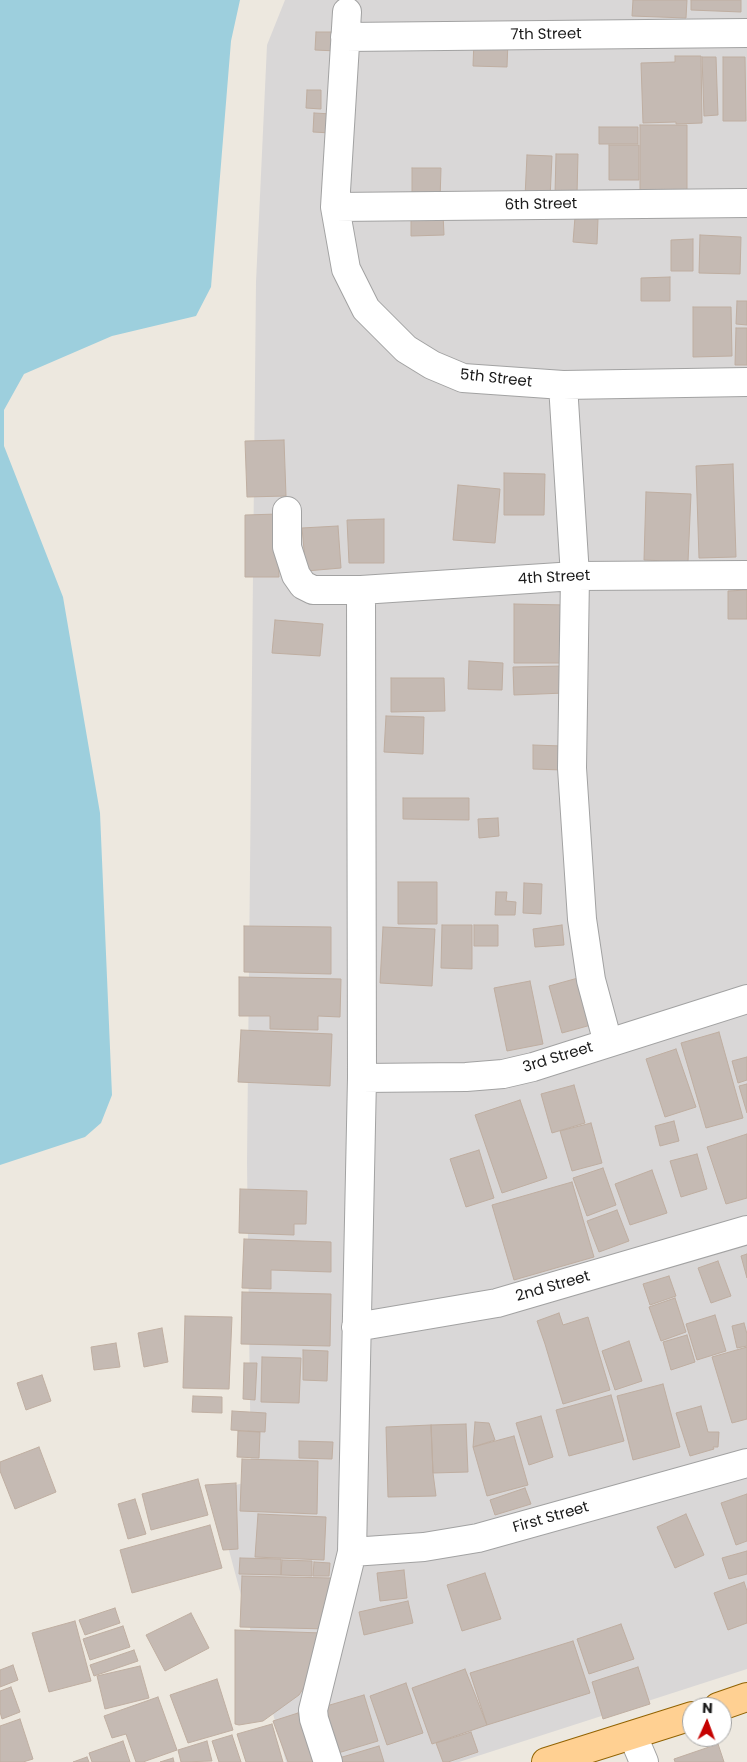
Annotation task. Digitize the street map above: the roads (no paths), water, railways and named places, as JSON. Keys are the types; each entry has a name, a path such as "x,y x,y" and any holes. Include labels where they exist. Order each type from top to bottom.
{"main road":[{"path":"732,1702 747,1697"},
{"path":"546,1762 682,1719"}],"street":[{"name":"7th Street","path":"346,24 747,33"},
{"name":"5th Street","path":"346,24 335,207 346,269 366,309 406,349 432,365 463,378 564,385 747,382"},
{"name":"6th Street","path":"335,207 747,202"},
{"path":"564,385 575,576 572,768 578,862 582,919 591,980 608,1042"},
{"name":"4th Street","path":"286,511 287,547 296,574 303,586 313,590 361,590 575,576 747,575"},
{"path":"328,1762 314,1719 313,1710 352,1552 362,1078 361,590"},
{"name":"3rd Street","path":"362,1078 466,1077 503,1074 533,1067 747,998"},
{"name":"2nd Street","path":"356,1327 497,1303 747,1230"},
{"name":"First Street","path":"352,1552 424,1547 478,1538 747,1463"},
{"path":"633,1736 644,1762"}],"water":[{"path":"0,0 240,0 231,41 211,287 196,316 112,336 24,374 4,410 4,446 63,597 100,813 112,1095 101,1123 85,1137 0,1165"}]}
